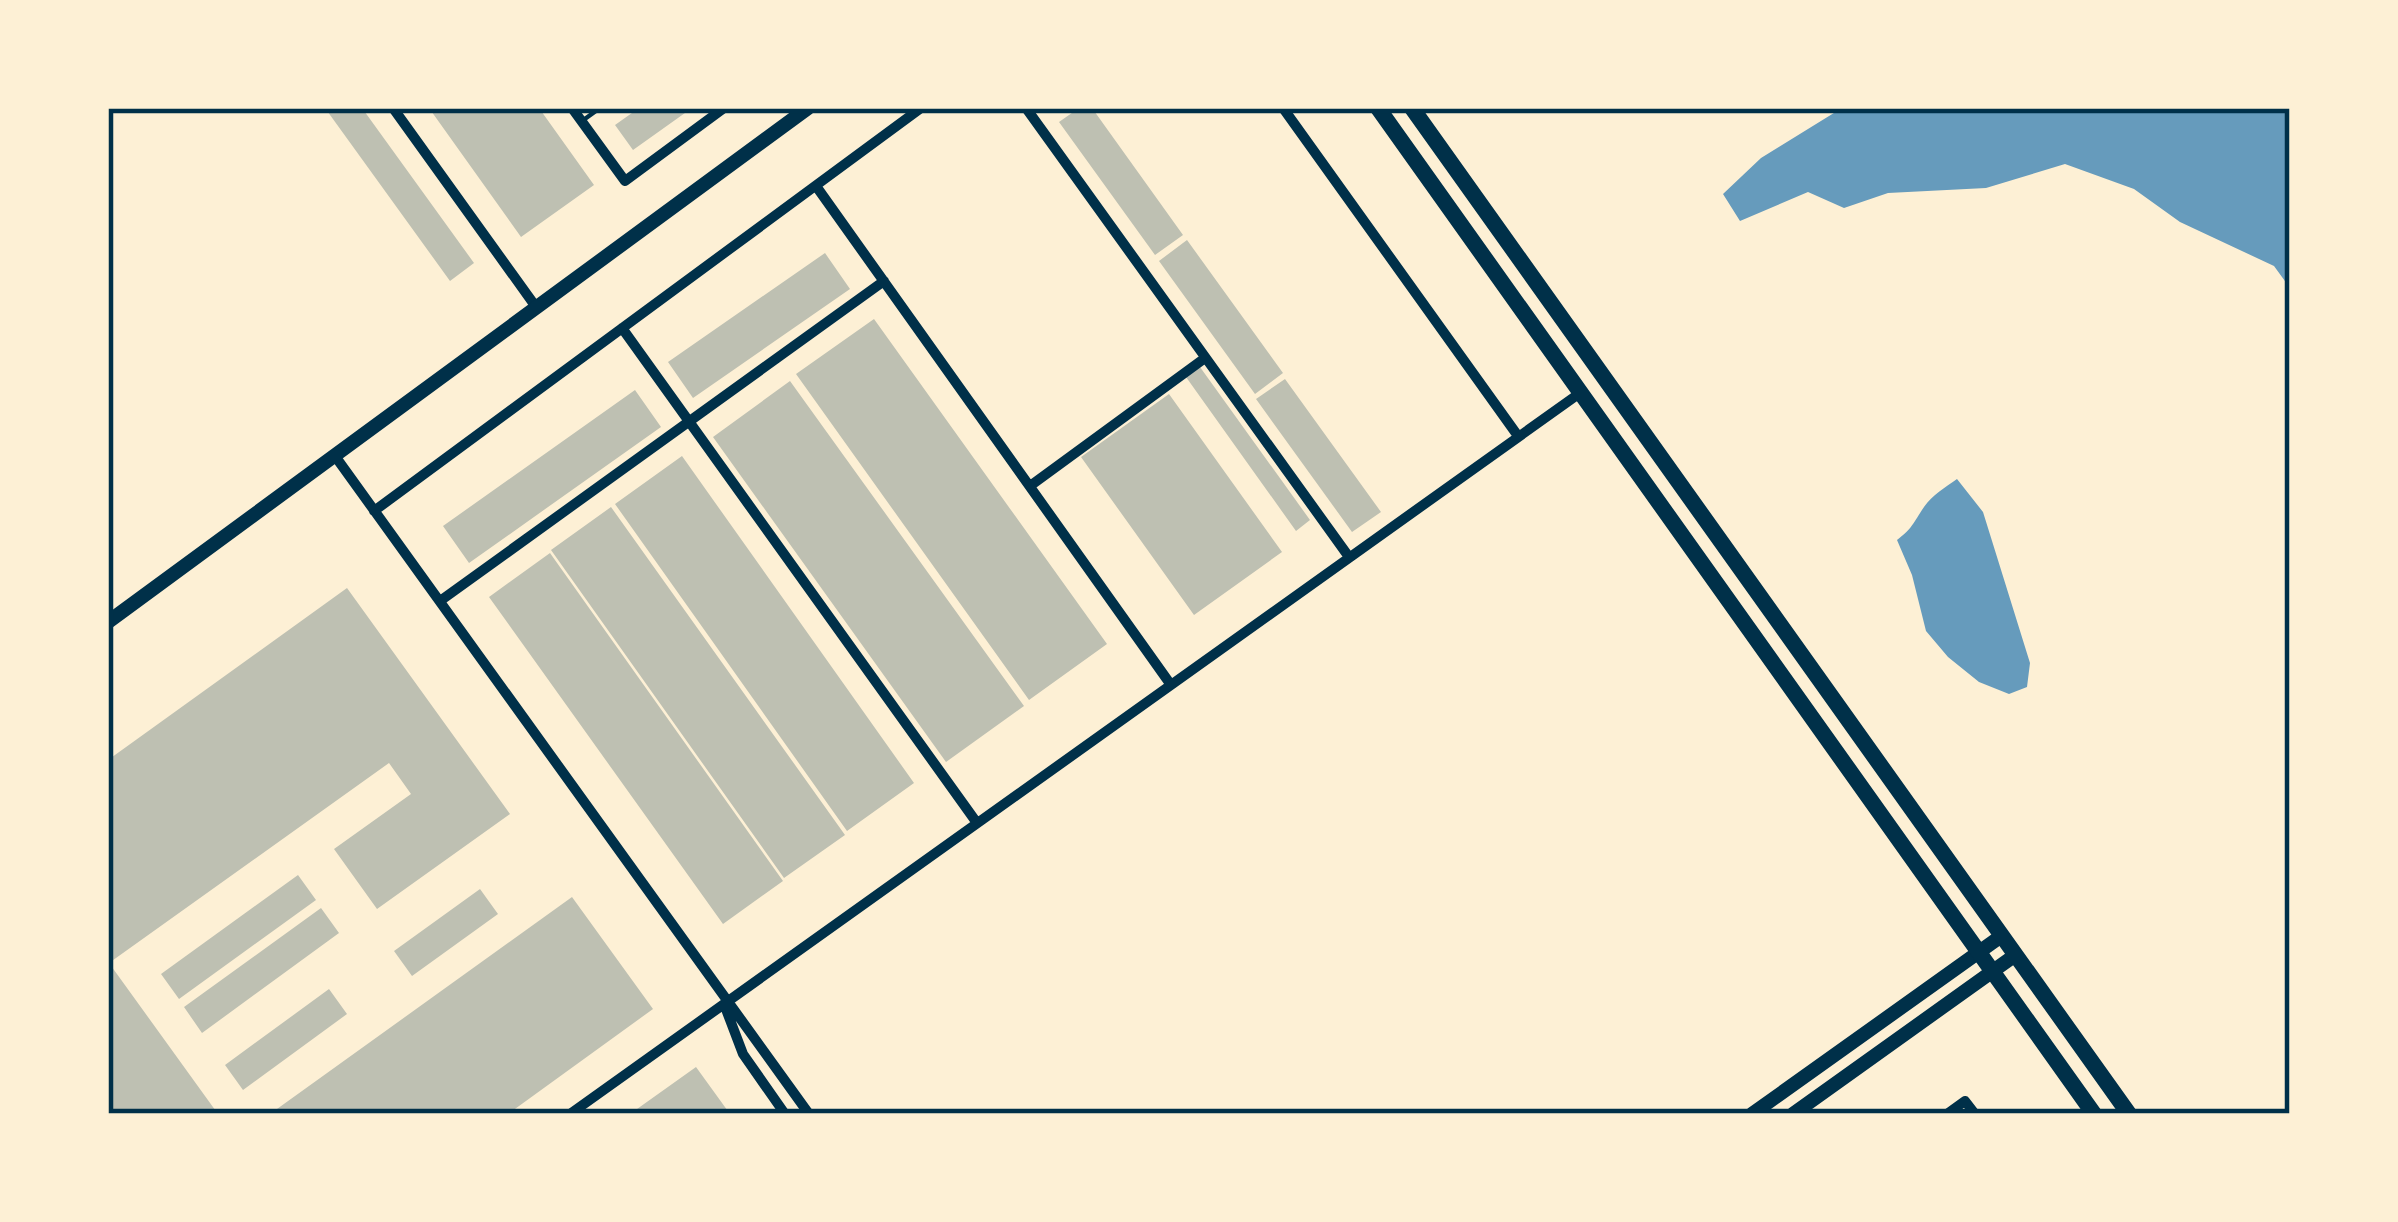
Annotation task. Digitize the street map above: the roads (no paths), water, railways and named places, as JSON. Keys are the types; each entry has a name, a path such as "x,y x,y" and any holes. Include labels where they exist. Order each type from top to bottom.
{"highway":[{"path":"1378,108 2094,1114"},
{"path":"1412,108 2129,1114"}],"street":[{"path":"393,108 536,308"},
{"path":"572,108 625,181 724,108"},
{"path":"108,622 808,108"},
{"path":"374,511 921,108"},
{"path":"1026,108 1349,557"},
{"path":"1283,108 1518,436"},
{"path":"816,186 1171,685"},
{"path":"440,601 884,281"},
{"path":"622,328 977,824"},
{"path":"1030,486 1205,358"},
{"path":"570,1114 1580,393"},
{"path":"334,456 809,1114"},
{"path":"1752,1114 2000,937"},
{"path":"1792,1114 2014,956"},
{"path":"726,1003 743,1054 785,1114"},
{"path":"1947,1114 1965,1101 1975,1114"}],"lane":[{"path":"582,122 600,108"}],"water":[{"path":"1842,108 2290,108 2290,288 2274,266 2180,222 2134,189 2065,164 1986,188 1888,193 1844,208 1808,192 1740,221 1723,194 1761,158"},
{"path":"1957,479 1983,512 2030,663 2027,687 2009,694 1979,682 1926,631 1912,575 1897,540 1931,499"}]}
